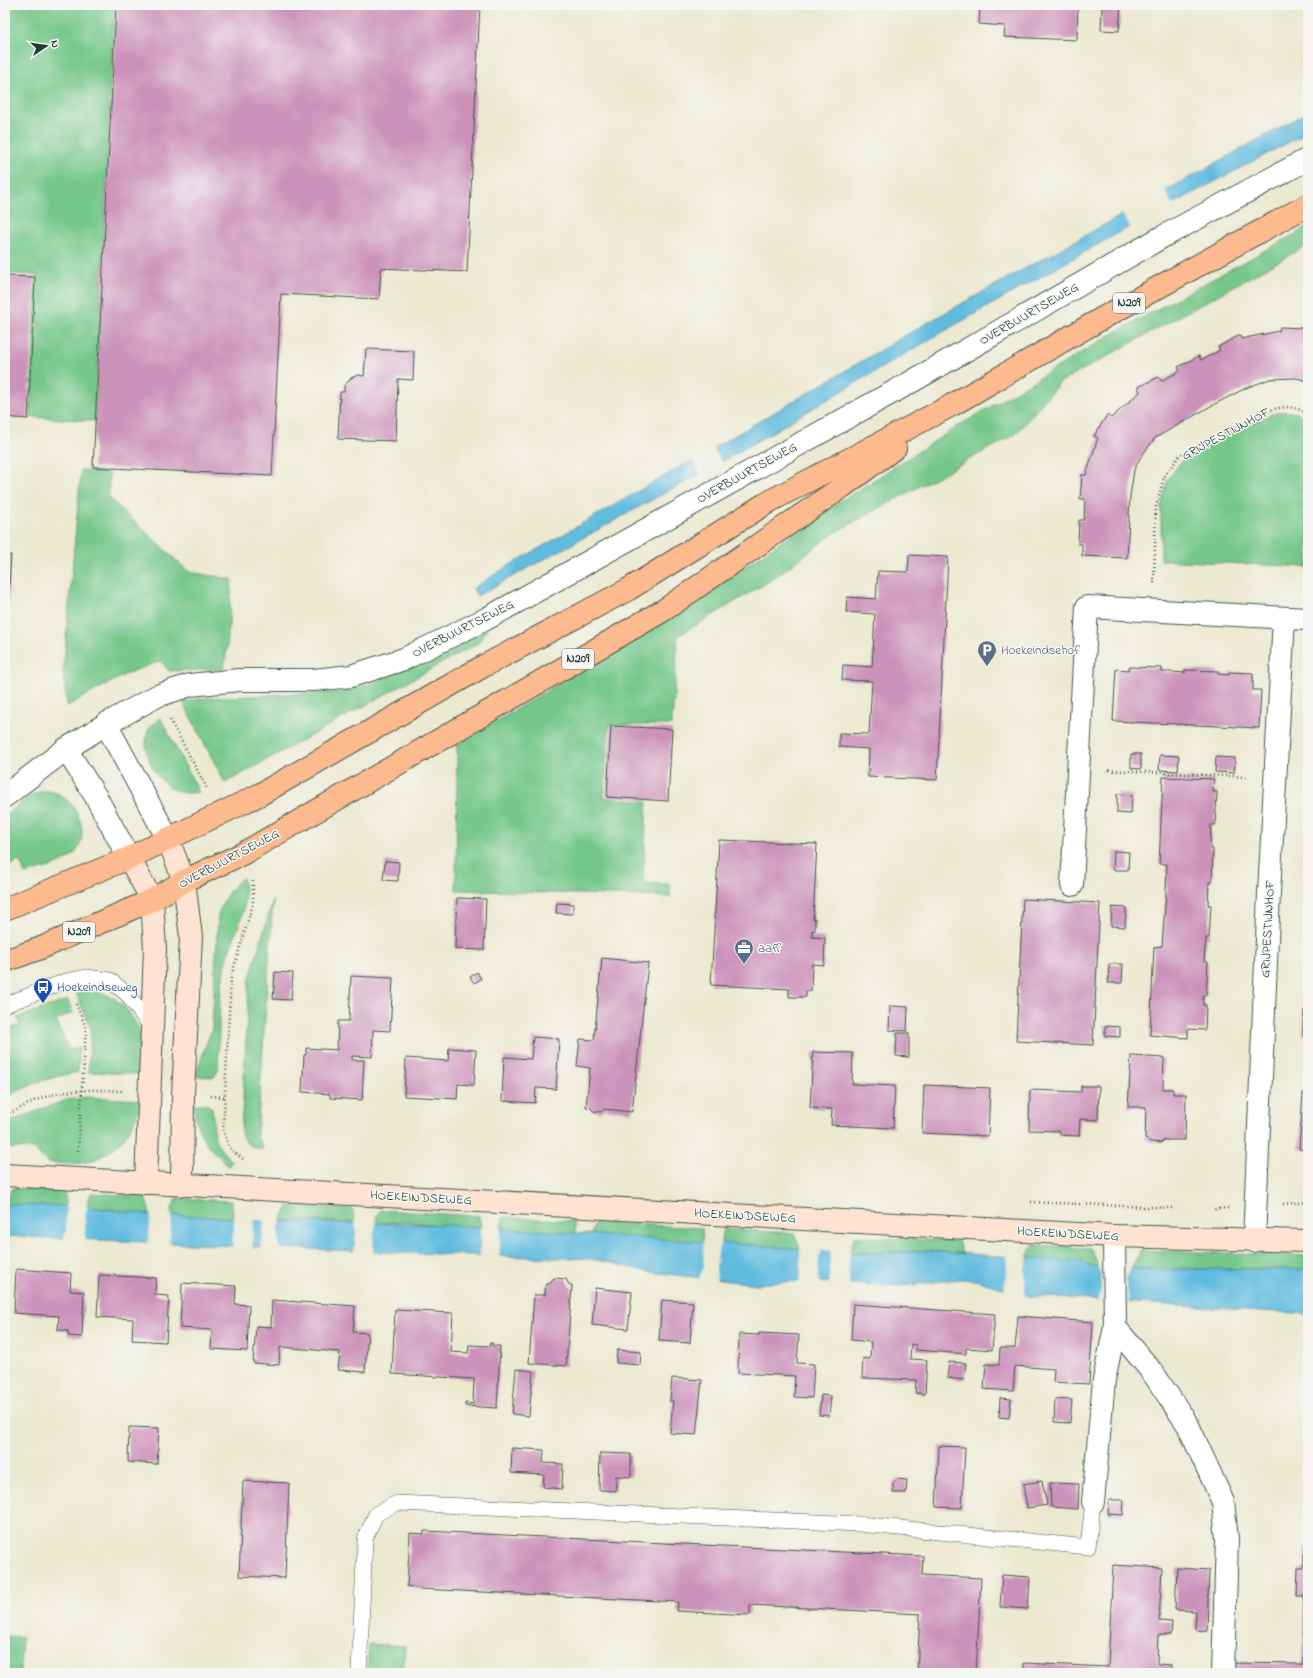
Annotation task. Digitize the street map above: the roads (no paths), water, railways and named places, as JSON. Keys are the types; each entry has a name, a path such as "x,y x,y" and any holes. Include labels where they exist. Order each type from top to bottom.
{"main road":[{"name":"OVERBUURTSEWEG","path":"129,858 258,795 482,668 629,589 770,501 952,405 1115,311 1308,205"},
{"name":"OVERBUURTSEWEG","path":"152,900 184,881 242,854 664,610 842,487 952,405"},
{"name":"N209","path":"5,909 129,858"},
{"name":"N209","path":"5,961 41,948 152,900"}],"street":[{"name":"OVERBUURTSEWEG","path":"106,724 157,696 190,685 225,681 314,680 351,676 404,659 486,619 911,382 1162,236 1308,159"},
{"path":"1072,885 1087,606 1308,619"},
{"name":"GRIJPESTIJNHOF","path":"1254,1241 1284,618"},
{"path":"5,796 66,749 106,724 168,839 184,881 191,937 183,1094 182,1184"},
{"path":"66,749 96,797 152,900 155,949 146,1183"},
{"name":"HOEKEINDSEWEG","path":"5,1174 1114,1236 1254,1241 1308,1241"},
{"path":"1093,1502 1104,1380 1114,1318 1114,1236"},
{"path":"1114,1318 1188,1425 1223,1502 1227,1539 1223,1673"}],"lane":[{"path":"5,1005 66,981 86,977 110,980 128,995 153,1030"},
{"path":"359,1673 365,1539 376,1514 397,1504 859,1524 1088,1547 1093,1502"}],"water":[{"path":"1308,112 1308,132 1122,231 932,338 725,460 477,596 473,589 503,569 925,324"},
{"path":"5,1204 86,1207 147,1214 234,1218 252,1221 453,1225 795,1248 851,1254 925,1251 1084,1262 1088,1266 1148,1269 1308,1269 1308,1314 1029,1296 975,1280 960,1279 900,1286 795,1281 757,1284 650,1272 593,1259 380,1252 5,1236"}],"place":[{"name":"Hoekeindsehof","path":"987,667"},
{"name":"aaff","path":"744,965"},
{"name":"Hoekeindseweg","path":"43,1004"}]}
